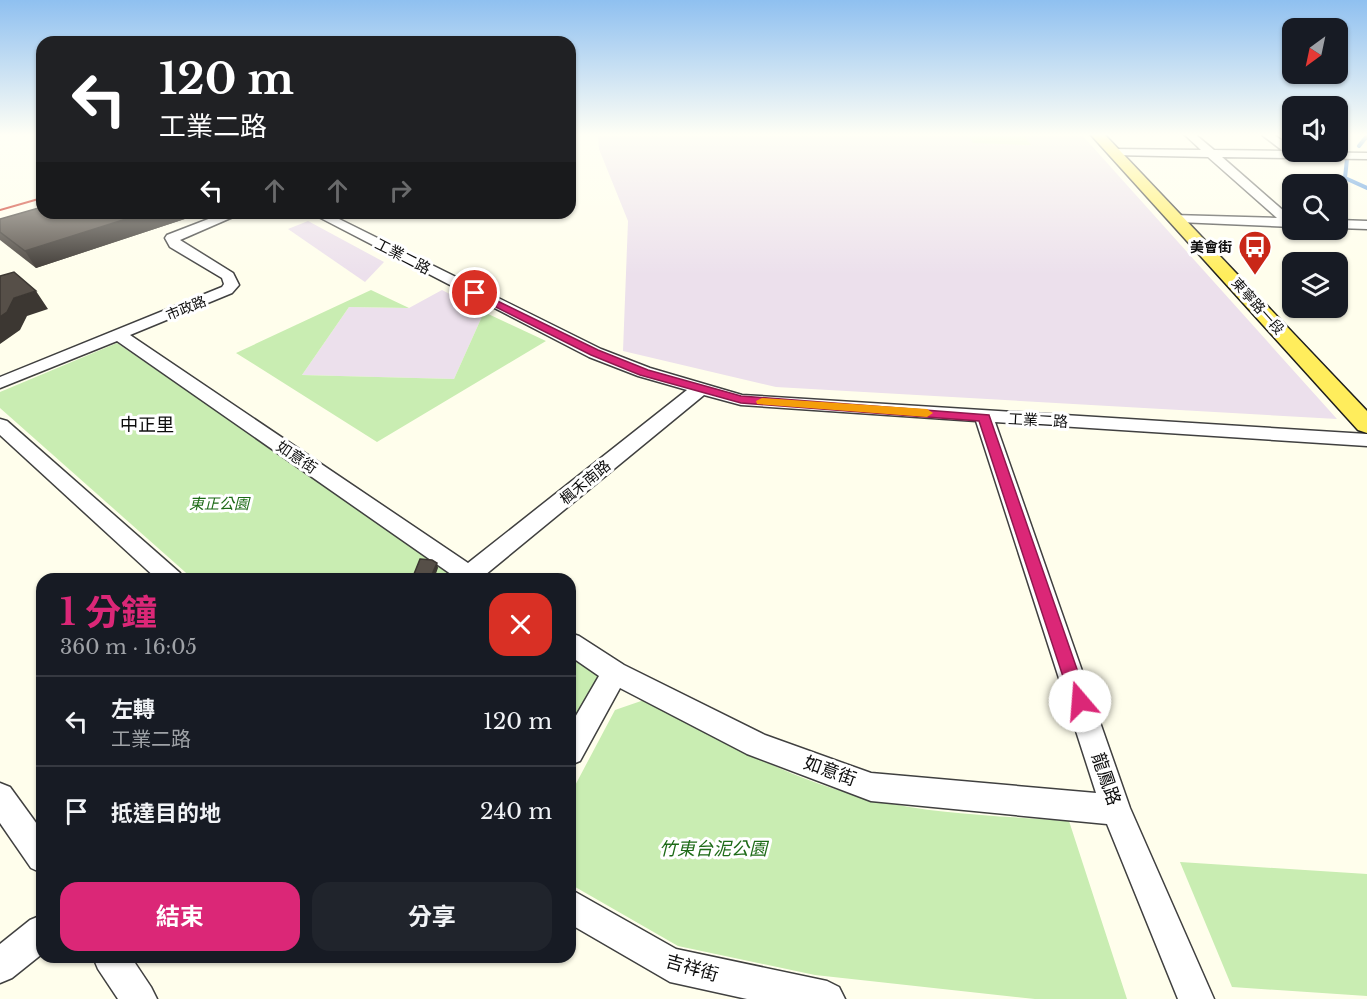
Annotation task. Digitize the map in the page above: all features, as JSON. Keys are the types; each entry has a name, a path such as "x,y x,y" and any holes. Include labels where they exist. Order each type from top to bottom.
{"main road":[{"name":"東寧路一段","path":"1143,182 1367,425"}],"street":[{"path":"1244,182 1282,215"},
{"path":"1178,218 1282,223"},
{"name":"市政路","path":"0,383 218,295 232,285 228,276 175,244 171,238 220,219"},
{"name":"工業二路","path":"329,219 595,353 644,372 741,400 1367,440"},
{"path":"1348,224 1367,225"},
{"name":"如意街","path":"119,335 466,573"},
{"name":"楓禾南路","path":"477,573 700,389"},
{"name":"龍鳳路","path":"984,417 1116,810 1196,999"},
{"path":"0,425 165,573"},
{"name":"如意街","path":"576,647 615,673 757,745 871,787 1116,810"},
{"path":"576,741 615,673"},
{"path":"0,797 36,848"},
{"name":"吉祥街","path":"576,909 670,965 827,999"},
{"path":"0,966 36,937"},
{"path":"114,963 139,999"}],"shaded area":[{"path":"612,182 1124,182 1337,419 776,387 623,351 628,221"},
{"path":"308,221 384,262 365,282 288,229"},
{"path":"442,290 484,312 454,379 302,375 349,307 409,308"}],"green space":[{"path":"371,290 409,308 349,307 302,375 454,379 484,312 546,341 377,442 236,353"},
{"name":"東正公園","path":"117,343 454,573 186,573 0,408 0,392"},
{"path":"576,656 601,673 576,718"},
{"name":"竹東台泥公園","path":"644,700 756,758 814,782 874,800 922,809 1069,821 1127,999 1035,999 815,975 678,946 576,887 576,784 615,710"},
{"path":"1180,862 1367,874 1367,996 1232,987"}],"building":[{"path":"36,209 36,219 126,219 25,251 0,232 0,219"},
{"path":"14,272 36,291 14,298 7,312 0,317 0,276"},
{"path":"420,559 437,563 433,573 414,573"}],"waterway":[{"path":"1353,182 1367,188"}],"railway":[{"path":"0,210 36,200"}],"slow traffic":[{"path":"762,401 927,413"}],"place":[{"name":"美會街","path":"1255,276"}],"district":[{"name":"中正里","path":"147,425"}],"route":[{"path":"475,293 595,353 644,372 741,400 984,417 1080,701"}]}
